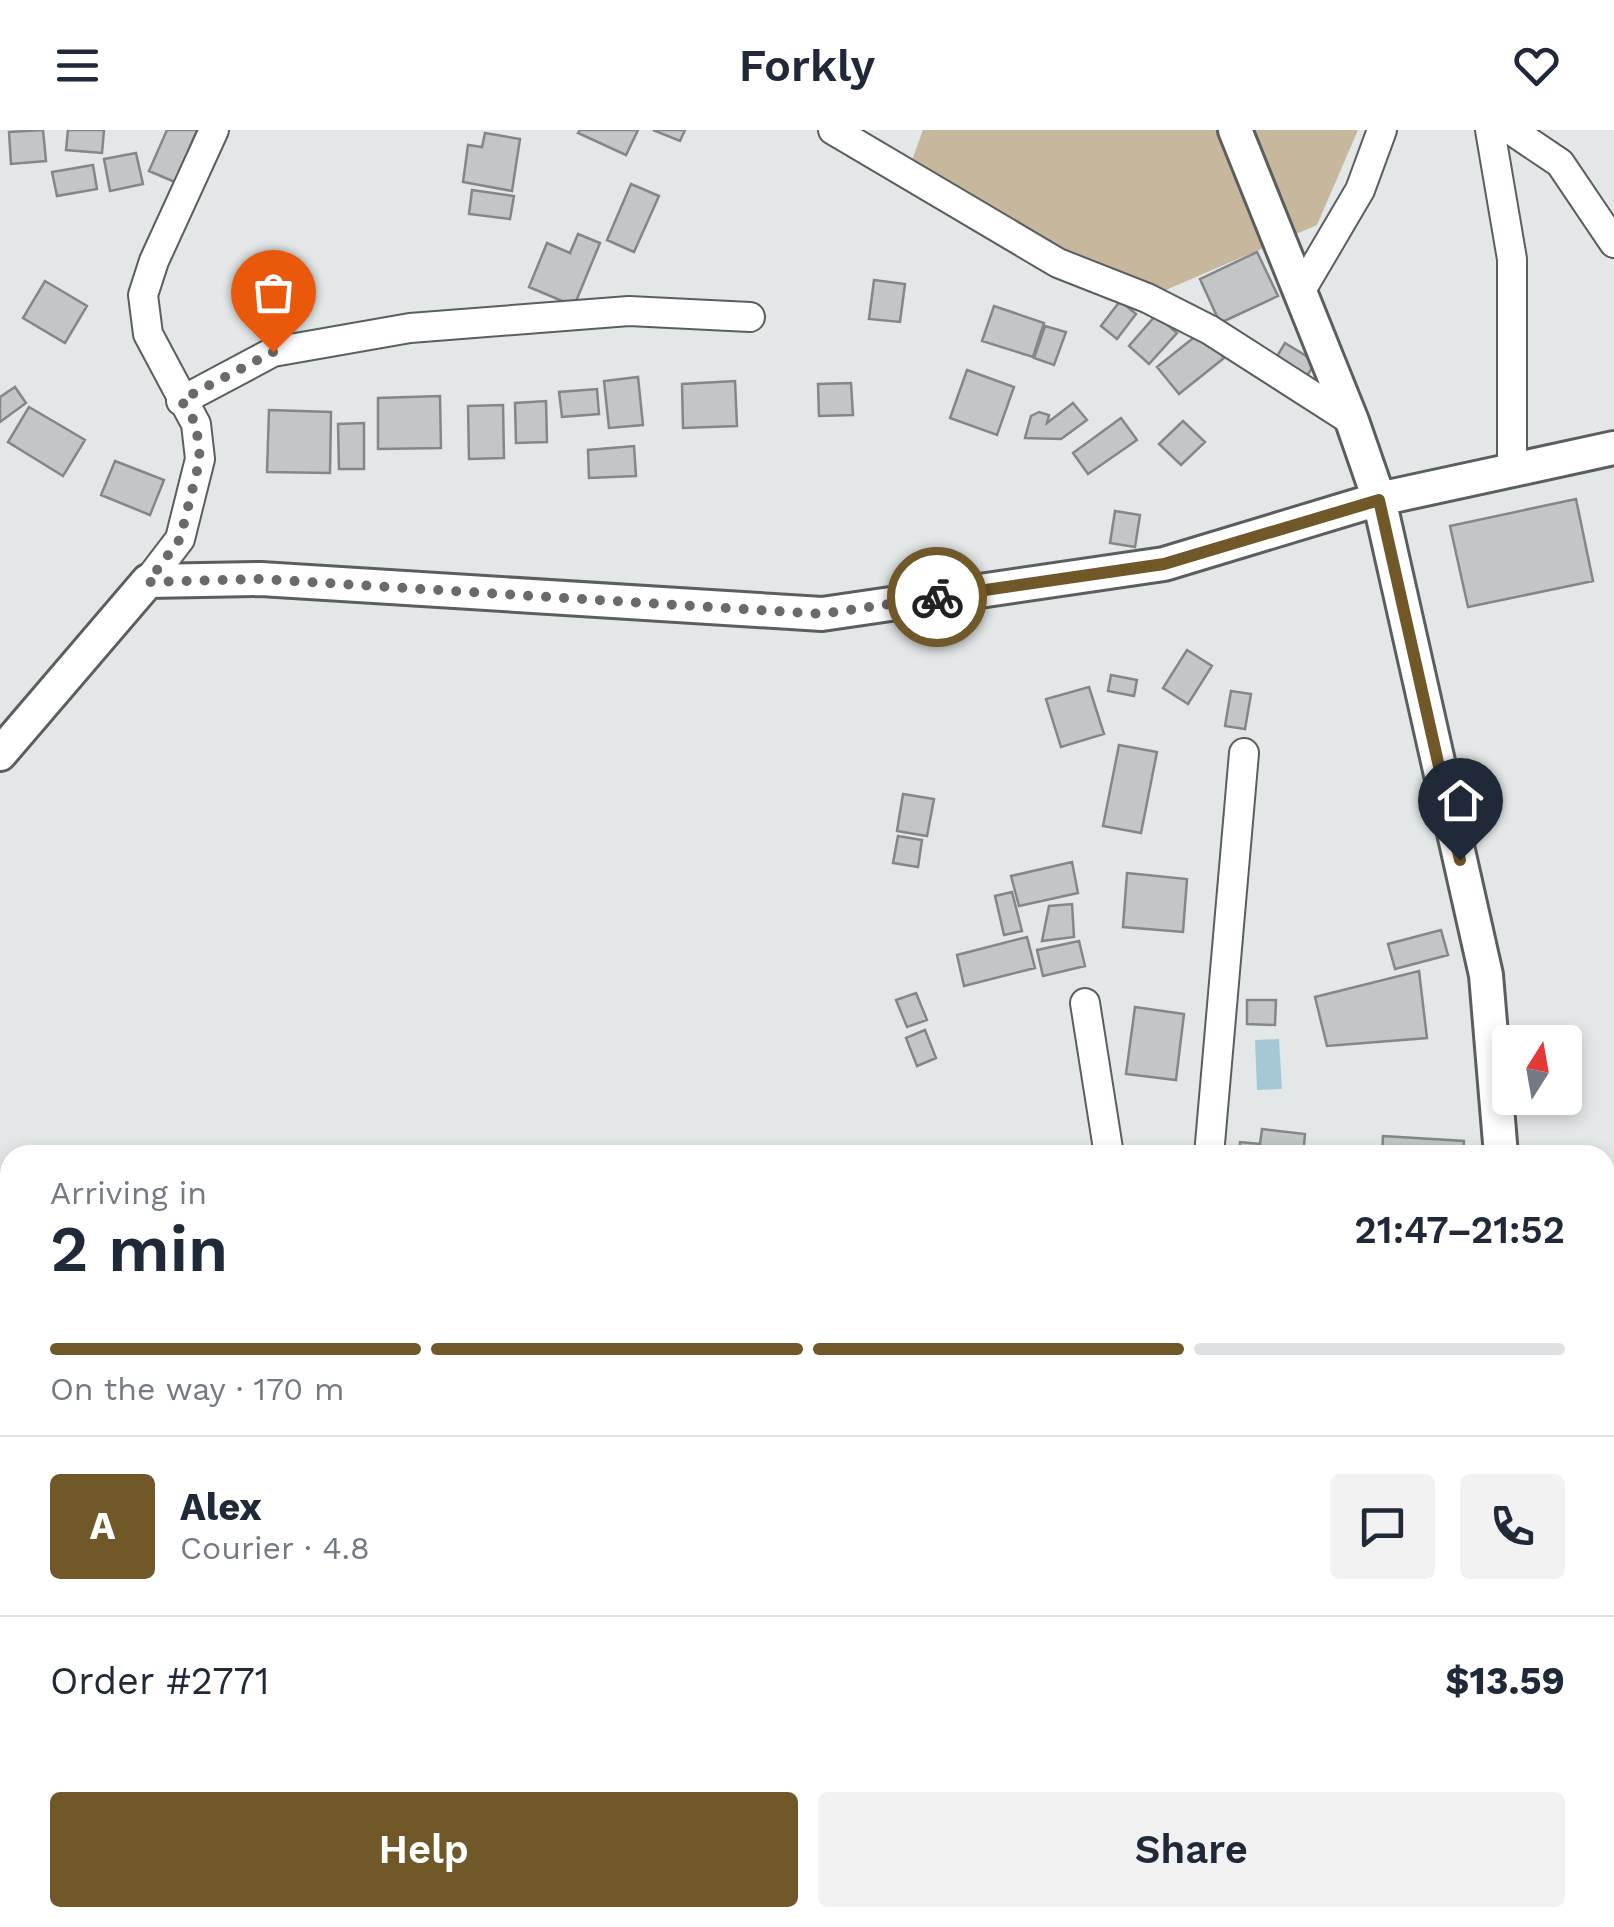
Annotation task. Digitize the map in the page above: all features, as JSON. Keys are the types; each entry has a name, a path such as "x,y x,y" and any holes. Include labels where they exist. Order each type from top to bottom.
{"street":[{"path":"0,754 148,582 180,539 200,459 196,424 148,334 143,295 214,130"},
{"path":"833,130 1058,263 1147,298 1210,330 1352,421"},
{"path":"1235,130 1352,421 1379,500 1486,975 1500,1145"},
{"path":"1300,292 1360,190 1382,130"},
{"path":"1490,130 1512,259 1512,471"},
{"path":"1512,130 1560,164 1614,244"},
{"path":"181,400 273,352 410,328 629,312 750,317"},
{"path":"148,582 261,579 822,614 1164,564 1379,500 1614,448"},
{"path":"1211,1145 1244,753"},
{"path":"1085,1003 1107,1145"}],"shaded area":[{"path":"923,130 1358,130 1317,225 1147,298 907,174"}],"water":[{"path":"1279,1039 1282,1089 1257,1090 1255,1040"}],"building":[{"path":"43,130 46,161 11,164 9,132"},
{"path":"68,130 104,130 102,153 66,150"},
{"path":"167,130 197,130 175,182 149,171"},
{"path":"638,130 626,155 578,133"},
{"path":"653,130 685,130 680,141"},
{"path":"485,133 520,139 512,191 463,182 468,145 482,147"},
{"path":"136,153 143,184 110,191 104,159"},
{"path":"93,165 97,189 57,196 52,172"},
{"path":"631,184 659,196 634,252 607,240"},
{"path":"472,190 514,196 510,219 469,214"},
{"path":"578,234 600,243 574,306 529,287 547,243 570,253"},
{"path":"1257,252 1278,296 1220,323 1200,279"},
{"path":"874,280 905,284 900,322 869,319"},
{"path":"45,281 87,306 65,343 23,318"},
{"path":"1120,301 1136,314 1117,339 1101,326"},
{"path":"994,306 1044,323 1033,357 982,341"},
{"path":"1156,315 1177,333 1149,364 1129,346"},
{"path":"1045,326 1066,332 1054,365 1034,358"},
{"path":"1202,331 1224,358 1179,394 1157,367"},
{"path":"1285,343 1316,362 1303,382 1273,363"},
{"path":"967,370 1014,387 997,435 950,418"},
{"path":"638,377 643,425 609,428 604,381"},
{"path":"735,381 737,426 683,428 682,384"},
{"path":"851,383 853,415 819,416 818,384"},
{"path":"15,387 26,403 0,422 0,397"},
{"path":"597,389 599,414 562,417 559,392"},
{"path":"440,396 441,448 378,449 378,398"},
{"path":"546,401 547,442 516,443 515,403"},
{"path":"1073,403 1087,420 1061,439 1025,438 1031,416 1039,412 1049,415 1047,423"},
{"path":"503,405 504,458 469,459 468,406"},
{"path":"29,407 85,440 63,476 8,442"},
{"path":"269,410 331,412 330,473 267,472"},
{"path":"1121,418 1137,440 1088,474 1073,453"},
{"path":"1183,421 1205,442 1181,465 1159,444"},
{"path":"364,423 364,469 339,469 338,424"},
{"path":"634,446 636,476 589,478 588,450"},
{"path":"115,461 164,480 150,515 101,495"},
{"path":"1576,499 1593,581 1468,607 1450,526"},
{"path":"1115,511 1140,515 1135,547 1110,543"},
{"path":"1187,650 1212,666 1188,704 1163,688"},
{"path":"1111,675 1137,680 1134,696 1108,691"},
{"path":"1089,687 1104,734 1061,747 1046,699"},
{"path":"1231,691 1251,694 1245,729 1225,726"},
{"path":"1119,745 1157,752 1141,833 1103,826"},
{"path":"903,794 934,799 927,836 897,831"},
{"path":"898,836 922,840 918,867 893,863"},
{"path":"1072,862 1078,893 1019,906 1011,876"},
{"path":"1127,873 1187,879 1183,932 1123,927"},
{"path":"1012,892 1022,931 1004,935 995,896"},
{"path":"1072,904 1074,937 1042,941 1049,906"},
{"path":"1441,930 1448,955 1395,969 1388,944"},
{"path":"1027,937 1035,968 964,986 957,955"},
{"path":"1079,941 1085,966 1043,976 1037,950"},
{"path":"1419,971 1427,1038 1327,1046 1315,997"},
{"path":"916,993 927,1020 907,1027 896,1000"},
{"path":"1247,1000 1276,1000 1275,1025 1247,1024"},
{"path":"1135,1007 1184,1014 1176,1080 1126,1074"},
{"path":"925,1030 936,1058 917,1066 906,1038"},
{"path":"1262,1129 1305,1134 1304,1145 1240,1145 1260,1144"},
{"path":"1383,1136 1464,1141 1464,1145 1383,1145"}],"way so far":[{"path":"273,352 181,400 196,424 200,459 180,539 148,582 261,579 822,614 937,597"}],"route":[{"path":"937,597 1164,564 1379,500 1460,860"}]}
